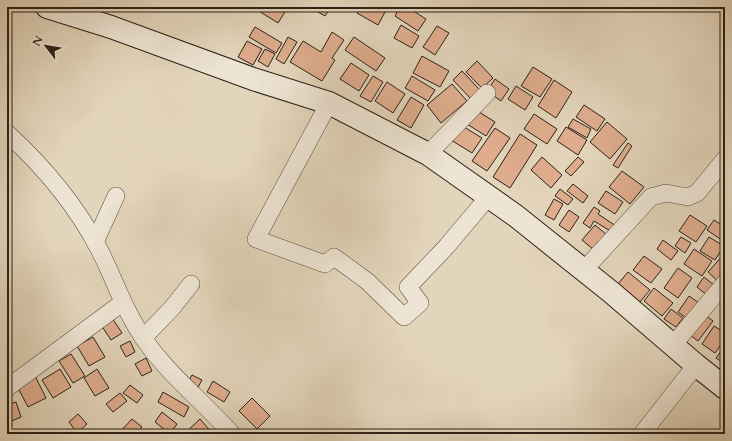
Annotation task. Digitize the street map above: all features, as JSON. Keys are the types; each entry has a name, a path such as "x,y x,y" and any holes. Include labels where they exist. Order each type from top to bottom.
{"street":[{"path":"47,7 111,27 252,79 329,103 428,154 488,196 584,270 725,388"},
{"path":"428,154 486,93"},
{"path":"329,103 256,239 325,264 334,257 367,281 404,317 420,303 408,287 447,246 488,196"},
{"path":"7,133 50,176 95,242 122,303 143,338 162,361 232,434"},
{"path":"584,270 651,197 666,193 688,197 697,193 725,159"},
{"path":"95,242 116,196"},
{"path":"673,345 725,283"},
{"path":"143,338 172,308 191,284"},
{"path":"7,388 122,303"},
{"path":"642,434 696,365"}],"building":[{"path":"288,7 278,23 254,8"},
{"path":"314,7 331,7 325,16 313,9"},
{"path":"360,7 377,7 385,12 378,25 357,13"},
{"path":"400,7 407,7 426,19 418,31 395,16"},
{"path":"401,25 419,36 412,48 394,38"},
{"path":"437,26 449,33 435,55 423,47"},
{"path":"255,27 282,43 276,53 249,37"},
{"path":"332,32 344,40 332,58 335,60 322,81 290,62 303,41 321,52"},
{"path":"288,37 297,42 284,64 276,59"},
{"path":"354,37 385,58 376,71 345,50"},
{"path":"247,41 262,49 253,65 238,57"},
{"path":"265,49 275,54 268,67 258,61"},
{"path":"422,56 449,71 440,87 413,73"},
{"path":"477,61 493,78 482,88 466,72"},
{"path":"351,63 369,75 359,91 340,79"},
{"path":"533,67 552,79 540,97 521,86"},
{"path":"462,71 481,91 472,100 453,80"},
{"path":"373,76 383,82 371,102 360,96"},
{"path":"412,76 435,90 428,101 405,88"},
{"path":"495,79 509,89 501,101 487,91"},
{"path":"554,80 572,92 556,118 538,106"},
{"path":"387,82 405,94 393,113 375,101"},
{"path":"452,84 467,101 441,123 427,105"},
{"path":"516,86 533,97 525,110 508,99"},
{"path":"411,97 424,105 411,128 397,120"},
{"path":"584,105 605,119 597,131 576,117"},
{"path":"476,110 495,122 486,136 467,124"},
{"path":"534,114 557,129 547,144 524,129"},
{"path":"573,119 591,129 587,138 568,127"},
{"path":"607,122 627,139 610,159 590,142"},
{"path":"461,125 482,138 472,153 451,140"},
{"path":"566,127 587,140 578,155 557,141"},
{"path":"495,128 510,138 487,171 472,161"},
{"path":"520,134 537,145 510,188 493,177"},
{"path":"628,143 632,146 618,168 613,165"},
{"path":"542,157 562,175 551,188 531,170"},
{"path":"578,157 584,162 571,176 565,171"},
{"path":"622,171 644,187 630,204 609,187"},
{"path":"573,184 588,196 583,203 567,191"},
{"path":"560,189 573,199 568,205 555,196"},
{"path":"606,191 623,202 615,214 598,203"},
{"path":"554,199 563,204 554,220 545,215"},
{"path":"594,207 600,211 598,214 616,226 612,232 594,221 590,228 583,223"},
{"path":"569,210 579,217 569,232 559,225"},
{"path":"690,215 707,226 696,242 679,231"},
{"path":"714,220 725,227 723,241 707,230"},
{"path":"595,225 607,235 594,250 582,240"},
{"path":"681,237 691,243 685,253 675,246"},
{"path":"709,237 724,246 715,260 700,251"},
{"path":"663,240 678,251 671,260 657,249"},
{"path":"694,249 712,261 702,276 684,264"},
{"path":"725,253 725,279 721,284 708,272"},
{"path":"644,256 662,269 651,283 633,270"},
{"path":"678,268 692,278 678,298 664,288"},
{"path":"628,272 650,290 639,303 618,284"},
{"path":"704,277 715,286 708,296 697,287"},
{"path":"654,288 673,303 662,316 644,301"},
{"path":"689,296 702,305 690,321 678,312"},
{"path":"671,309 683,318 676,327 664,319"},
{"path":"701,312 713,321 698,341 686,332"},
{"path":"110,315 122,333 111,340 99,322"},
{"path":"714,326 725,333 725,339 715,353 702,344"},
{"path":"93,337 105,357 89,366 77,346"},
{"path":"130,341 135,352 126,357 120,346"},
{"path":"725,346 725,364 716,358"},
{"path":"71,354 85,376 73,383 59,361"},
{"path":"146,358 152,371 142,376 135,364"},
{"path":"60,369 71,387 53,398 42,380"},
{"path":"97,369 109,388 95,396 84,378"},
{"path":"192,375 202,380 197,389 187,384"},
{"path":"35,376 46,398 28,407 17,386"},
{"path":"213,381 230,392 224,402 207,392"},
{"path":"130,385 143,395 137,403 123,393"},
{"path":"163,392 189,407 184,417 158,402"},
{"path":"120,393 127,401 113,412 106,404"},
{"path":"252,398 270,416 257,429 239,411"},
{"path":"16,402 21,417 7,423 7,405"},
{"path":"162,412 177,424 170,434 155,422"},
{"path":"78,414 87,424 77,433 69,422"},
{"path":"132,419 142,427 136,434 122,434 120,432"},
{"path":"200,419 213,434 184,434"}]}
